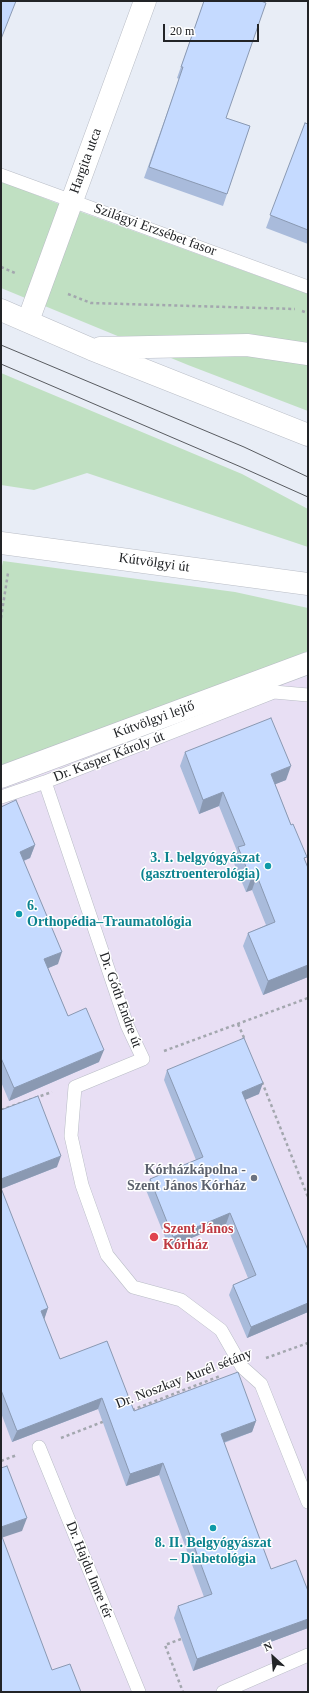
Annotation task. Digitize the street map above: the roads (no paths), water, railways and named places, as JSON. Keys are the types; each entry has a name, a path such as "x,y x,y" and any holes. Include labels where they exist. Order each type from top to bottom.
{"street":[{"name":"Hargita utca","path":"28,321 145,1"},
{"path":"1,310 90,348 308,436"},
{"path":"90,348 247,345 308,354"},
{"name":"Kútvölgyi út","path":"1,543 308,584"},
{"name":"Kútvölgyi lejtő","path":"1,778 308,663"}],"lane":[{"name":"Szilágyi Erzsébet fasor","path":"1,175 308,287"},
{"name":"Dr. Kasper Károly út","path":"1,797 45,782 274,692 308,694"},
{"name":"Dr. Góth Endre út","path":"45,782 128,1025 143,1059 75,1087 71,1136 82,1185 106,1255 133,1287 181,1300 221,1330 242,1367 262,1384 308,1502"},
{"name":"Dr. Hajdu Imre tér","path":"39,1447 139,1692"},
{"path":"223,1692 308,1655"}],"tram line":[{"path":"1,345 244,447 308,477"},
{"path":"1,364 308,497"}],"place":[{"name":"3. I. belgyógyászat (gasztroenterológia)","path":"268,866"},
{"name":"6. Orthopédia–Traumatológia","path":"19,914"},
{"name":"Kórházkápolna - Szent János Kórház","path":"254,1178"},
{"name":"Szent János Kórház","path":"154,1237"},
{"name":"8. II. Belgyógyászat – Diabetológia","path":"213,1528"}]}
